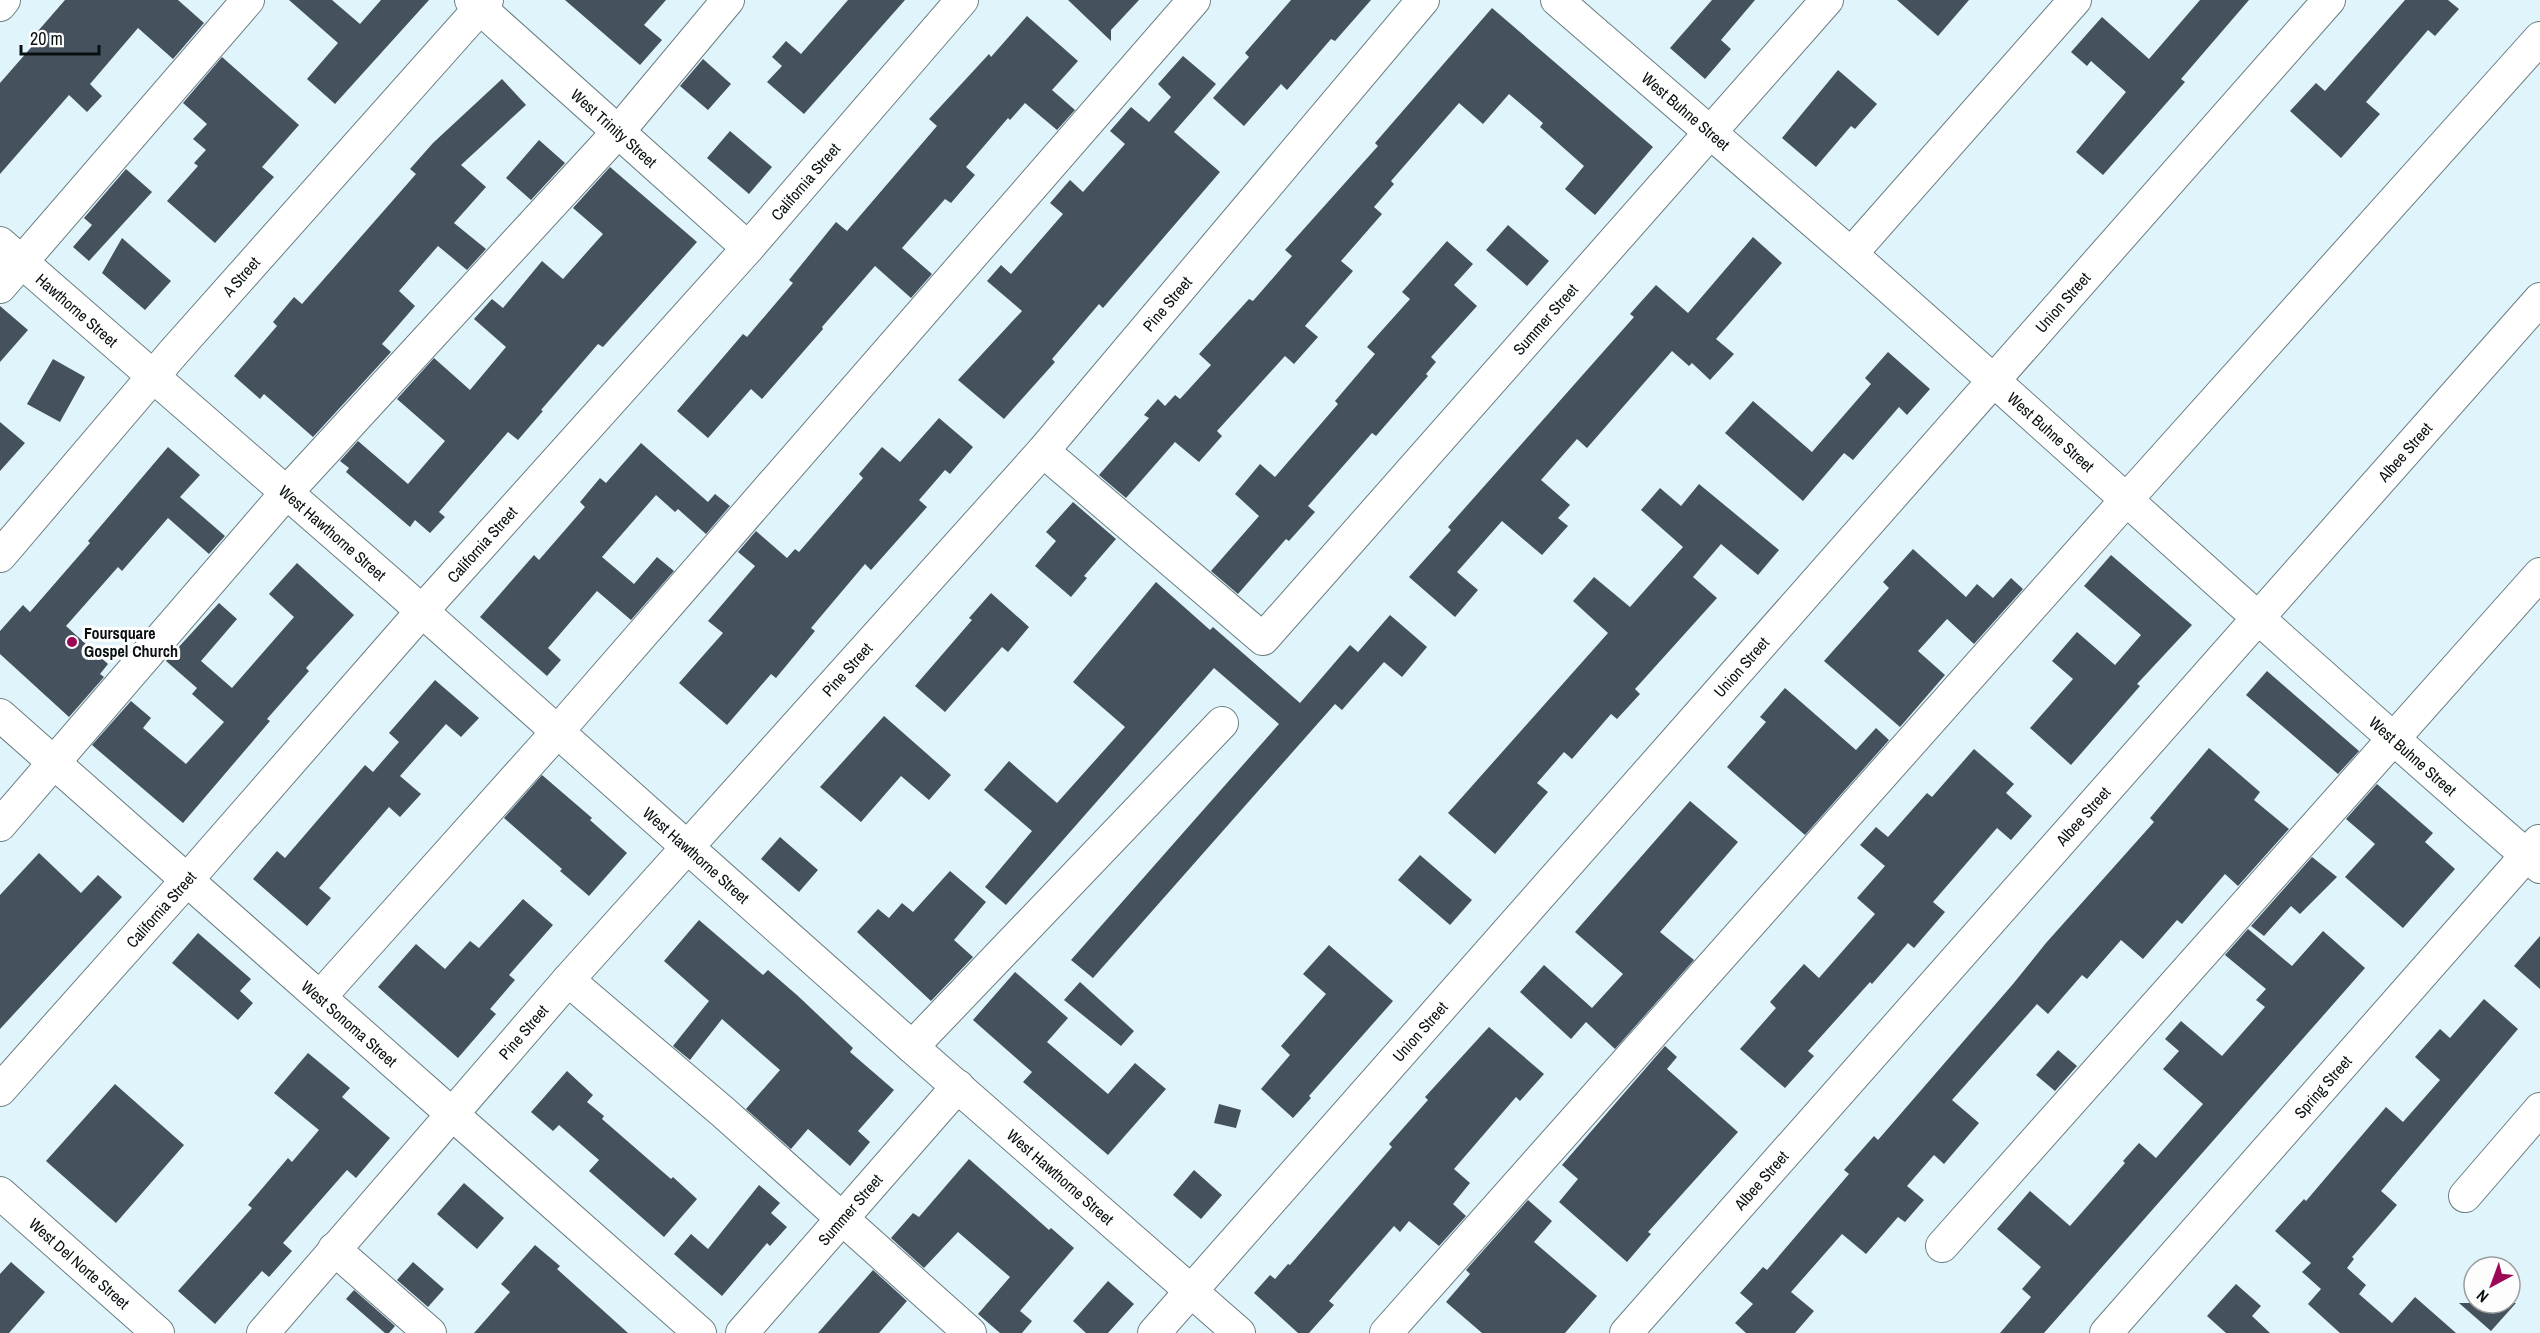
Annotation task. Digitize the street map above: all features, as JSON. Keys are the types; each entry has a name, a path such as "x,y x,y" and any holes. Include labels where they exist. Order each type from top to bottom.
{"street":[{"path":"0,5 4,0"},
{"path":"0,287 11,252 248,0"},
{"path":"0,825 286,492 618,132 728,0"},
{"name":"California Street","path":"0,1090 422,611 748,248 962,0"},
{"path":"320,997 558,731 1194,0"},
{"name":"Pine Street","path":"263,1333 568,980 1043,451 1423,0"},
{"name":"West Buhne Street","path":"1557,0 1851,254 2127,499 2257,619 2393,737 2536,855"},
{"name":"Summer Street","path":"1043,451 1263,639 1827,0"},
{"path":"1851,254 2075,0"},
{"name":"Union Street","path":"1154,1333 2329,0"},
{"name":"West Trinity Street","path":"479,3 748,248"},
{"name":"A Street","path":"0,556 479,3"},
{"path":"1386,1333 2127,499 2540,39"},
{"name":"Hawthorne Street","path":"11,252 154,376"},
{"name":"Albee Street","path":"1626,1333 2540,299"},
{"name":"West Hawthorne Street","path":"154,376 688,846 912,1047 1239,1333"},
{"path":"1942,1246 2540,574"},
{"name":"West Sonoma Street","path":"0,715 700,1333"},
{"path":"912,1047 1222,723"},
{"name":"Spring Street","path":"2106,1333 2536,855"},
{"path":"568,980 723,1112 970,1333"},
{"name":"Summer Street","path":"742,1333 958,1086"},
{"path":"2465,1196 2540,1110"},
{"name":"West Del Norte Street","path":"0,1194 158,1333"},
{"path":"334,1249 430,1333"}],"building":[{"path":"65,0 178,0 204,23 173,59 138,28 90,84 102,96 87,112 69,95 0,174 0,83 42,35 38,31"},
{"path":"289,0 332,0 360,24 381,0 429,0 335,104 307,79 338,43"},
{"path":"565,0 666,0 644,25 662,40 640,65"},
{"path":"848,0 905,0 804,114 767,82 782,66 772,57 786,41 801,54"},
{"path":"1068,0 1139,0 1111,30 1111,41"},
{"path":"1291,0 1371,0 1335,41 1331,39 1287,90 1281,84 1244,126 1213,98 1249,57 1245,53"},
{"path":"1712,0 1755,0 1721,40 1731,49 1705,79 1670,48"},
{"path":"1897,0 1969,0 1938,36"},
{"path":"2200,0 2249,0 2181,79 2185,82 2103,175 2076,152 2126,92 2091,61 2087,66 2071,52 2102,17 2149,59"},
{"path":"2405,0 2448,0 2459,9 2435,36 2428,30 2366,102 2380,114 2341,158 2290,111 2316,83 2325,91"},
{"path":"1492,8 1653,147 1595,215 1565,189 1584,166 1540,127 1543,123 1509,94 1483,124 1459,103 1391,181 1394,184 1374,207 1382,214 1341,261 1353,271 1305,326 1318,337 1294,364 1285,356 1217,431 1222,436 1199,462 1175,442 1126,498 1099,475 1149,418 1144,415 1158,399 1165,406 1175,395 1180,399 1211,365 1199,354 1249,299 1253,301 1292,256 1285,250 1378,146 1375,143"},
{"path":"1027,16 1078,61 1052,90 1075,110 1057,130 1025,103 1010,120 1008,118 966,167 975,175 951,203 945,199 902,248 932,274 911,298 875,266 762,399 751,389 708,438 677,411 743,334 747,337 793,283 789,280 836,222 847,231 937,126 929,119 989,54 991,57"},
{"path":"1183,56 1216,84 1174,132 1220,172 1103,308 1099,304 1052,359 1055,362 1004,419 958,380 1022,311 987,281 1001,265 1011,274 1063,214 1050,203 1070,180 1083,192 1125,144 1110,131 1131,107 1149,122 1171,97 1158,84"},
{"path":"222,57 299,125 262,167 274,177 215,243 167,201 198,166 194,163 206,150 193,139 207,124 183,103"},
{"path":"703,59 731,84 708,110 680,86"},
{"path":"1838,70 1877,104 1855,129 1851,126 1816,167 1782,138"},
{"path":"502,79 526,105 461,165 486,187 454,223 486,249 467,270 438,246 399,291 415,306 382,344 391,352 313,437 264,394 260,399 234,376 277,326 273,322 294,297 302,304 416,174 410,169 433,143"},
{"path":"730,131 772,167 749,194 707,158"},
{"path":"539,140 565,163 531,200 506,178"},
{"path":"610,167 697,242 603,347 598,344 518,440 508,432 439,512 445,517 430,533 415,520 410,527 346,472 349,468 340,461 358,441 408,484 445,441 397,399 434,358 470,390 506,347 474,319 492,299 503,308 542,261 563,279 603,234 573,208"},
{"path":"126,169 152,192 89,261 73,247 92,225 84,218"},
{"path":"1508,225 1549,261 1527,286 1486,250"},
{"path":"1753,237 1782,263 1716,339 1734,354 1710,380 1692,363 1689,366 1672,351 1587,448 1577,439 1541,480 1570,505 1558,518 1568,526 1542,555 1502,521 1457,572 1478,590 1455,617 1409,577 1451,530 1448,527 1634,317 1630,314 1656,285 1688,313"},
{"path":"122,238 171,281 145,310 102,273"},
{"path":"1447,241 1473,264 1454,285 1477,306 1431,357 1436,362 1426,374 1428,376 1376,436 1372,433 1308,506 1315,512 1289,541 1286,539 1238,594 1211,571 1259,516 1235,494 1260,464 1275,477 1338,404 1335,401 1375,354 1367,347 1410,299 1402,292"},
{"path":"0,306 28,330 0,362"},
{"path":"1888,352 1930,389 1907,415 1899,407 1853,460 1844,453 1803,501 1725,433 1753,401 1812,452 1871,384 1865,378"},
{"path":"53,359 85,377 60,422 27,404"},
{"path":"939,418 973,447 950,474 945,470 919,500 927,507 871,570 865,564 811,628 815,631 776,678 771,674 727,725 679,683 723,633 708,621 755,566 738,552 756,531 787,558 795,549 799,552 863,478 859,474 882,447 900,462"},
{"path":"0,422 25,443 0,471"},
{"path":"641,443 708,502 715,494 730,506 706,534 678,509 675,512 656,495 602,557 634,584 657,557 674,571 631,620 597,591 548,648 561,660 547,676 480,617 534,555 539,560 585,507 580,502 600,478 606,483"},
{"path":"168,447 200,475 180,497 225,536 209,554 168,518 122,571 118,567 66,626 108,664 100,674 104,677 69,717 0,654 0,631 23,605 30,612"},
{"path":"1699,484 1779,550 1758,575 1721,544 1693,577 1717,598 1635,689 1640,694 1617,719 1611,714 1572,759 1564,752 1537,783 1548,792 1495,854 1448,813 1608,633 1573,601 1594,577 1630,607 1683,547 1641,510 1660,488 1681,506"},
{"path":"1073,502 1116,539 1084,576 1087,578 1071,597 1035,566 1056,541 1046,532"},
{"path":"1913,549 1966,597 1977,584 1993,598 2011,578 2023,589 1974,644 1947,619 1918,651 1945,675 1900,727 1824,661 1889,588 1883,582"},
{"path":"2111,555 2192,625 2137,684 2140,686 2071,765 2030,728 2073,679 2052,661 2077,632 2115,665 2141,635 2084,586"},
{"path":"297,563 354,615 306,668 309,671 267,719 270,721 183,823 92,745 131,701 151,718 143,728 186,764 224,722 192,694 197,688 166,661 219,603 237,619 201,661 232,688 294,617 269,594"},
{"path":"1156,582 1210,630 1213,627 1300,703 1350,645 1358,652 1390,615 1427,647 1402,677 1384,662 1342,710 1335,704 1093,978 1071,960 1279,724 1214,668 1006,905 985,887 1032,831 984,790 1009,761 1057,803 1125,727 1073,682"},
{"path":"991,593 1029,627 1008,652 1002,647 945,712 915,686 972,620 969,618"},
{"path":"2267,671 2359,751 2338,774 2246,695"},
{"path":"435,680 479,718 461,737 446,724 400,776 421,794 400,817 389,807 319,888 331,898 307,926 253,879 277,851 285,858 365,765 373,772 399,742 389,733"},
{"path":"1785,688 1856,750 1876,728 1889,740 1805,835 1727,767 1766,722 1760,717"},
{"path":"884,716 951,775 929,800 901,776 861,822 820,787"},
{"path":"2209,748 2260,792 2254,800 2289,829 2238,886 2225,874 2182,924 2177,920 2143,959 2121,940 2087,979 2082,975 2048,1014 2037,1004 1952,1100 1979,1123 1944,1164 1934,1155 1907,1186 1924,1200 1905,1222 1898,1217 1866,1254 1842,1234 1791,1292 1814,1311 1795,1333 1746,1333 1735,1323 1753,1304 1740,1293 1763,1267 1767,1270 1849,1174 1844,1170 1874,1136 1878,1140 2046,943 2154,822 2150,818"},
{"path":"1974,749 2014,784 2006,793 2032,816 2011,840 1997,828 1933,902 1945,912 1914,948 1908,943 1872,984 1870,982 1808,1051 1814,1056 1785,1088 1740,1049 1776,1008 1770,1002 1804,964 1819,978 1875,914 1857,898 1885,866 1860,845 1876,827 1888,837 1927,793 1932,797"},
{"path":"542,775 592,818 590,820 627,853 589,896 504,818"},
{"path":"2377,784 2433,833 2425,842 2455,869 2403,928 2345,877 2375,844 2346,819"},
{"path":"1690,801 1738,842 1660,932 1694,960 1615,1049 1586,1022 1571,1039 1520,992 1544,965 1592,1008 1623,974 1575,932"},
{"path":"780,837 818,870 799,892 761,859"},
{"path":"39,853 81,893 98,875 122,897 0,1029 0,895"},
{"path":"1420,855 1472,900 1450,925 1398,880"},
{"path":"2312,857 2337,877 2300,914 2291,906 2264,936 2251,926"},
{"path":"950,871 986,902 954,940 973,957 931,1001 857,932 878,909 889,918 902,903 913,912"},
{"path":"523,899 553,925 509,975 515,980 490,1009 496,1014 458,1058 378,987 416,944 445,969 470,941 479,948"},
{"path":"699,920 763,975 768,970 798,996 853,1048 850,1052 894,1090 858,1131 870,1142 850,1166 808,1129 791,1149 746,1109 780,1070 722,1019 690,1060 673,1046 709,1001 664,961"},
{"path":"2248,929 2292,966 2323,931 2365,968 2044,1333 2000,1333 2031,1297 2022,1289 2041,1267 1997,1229 2030,1191 2070,1226 2125,1163 2123,1161 2139,1143 2156,1158 2203,1104 2163,1069 2179,1051 2165,1039 2181,1021 2222,1056 2265,1007 2256,1000 2266,989 2225,955"},
{"path":"198,933 251,979 240,991 253,1003 238,1020 172,963"},
{"path":"2540,936 2540,989 2514,966"},
{"path":"1329,945 1393,1001 1309,1096 1311,1098 1293,1118 1261,1089 1290,1055 1281,1046 1326,994 1303,974"},
{"path":"1015,972 1068,1018 1047,1042 1108,1094 1135,1063 1166,1089 1108,1155 1023,1082 1032,1072 973,1020"},
{"path":"1080,982 1134,1031 1121,1046 1064,1000"},
{"path":"2484,999 2518,1029 2381,1191 2397,1205 2352,1257 2354,1259 2347,1268 2366,1285 2359,1294 2392,1323 2415,1297 2456,1333 2340,1333 2308,1304 2321,1289 2302,1272 2311,1263 2275,1231 2304,1199 2306,1201 2386,1107 2403,1122 2440,1080 2415,1057 2440,1029 2450,1038"},
{"path":"1489,1027 1544,1074 1520,1101 1516,1097 1454,1169 1470,1183 1453,1204 1466,1216 1439,1246 1409,1221 1400,1232 1394,1226 1329,1301 1334,1305 1309,1333 1298,1333 1254,1293 1270,1275 1275,1279 1288,1264 1290,1265 1392,1147 1389,1144 1428,1100 1425,1097"},
{"path":"1665,1046 1677,1057 1667,1069 1738,1132 1648,1232 1651,1234 1627,1262 1559,1202 1578,1179 1562,1165"},
{"path":"2058,1050 2077,1066 2055,1091 2036,1075"},
{"path":"308,1053 350,1088 342,1097 390,1138 356,1178 347,1170 283,1243 292,1251 269,1277 262,1271 215,1324 178,1291 252,1208 248,1205 288,1158 292,1162 319,1130 274,1093"},
{"path":"567,1071 593,1095 587,1102 604,1116 602,1119 697,1199 664,1237 589,1171 599,1160 559,1125 553,1131 531,1112"},
{"path":"115,1084 184,1145 116,1223 46,1161"},
{"path":"1219,1104 1241,1110 1236,1128 1214,1123"},
{"path":"969,1159 1049,1230 1051,1228 1074,1248 1020,1311 1032,1321 1022,1333 1000,1333 978,1314 1010,1277 958,1232 924,1268 891,1238 913,1213 919,1217"},
{"path":"1194,1170 1222,1195 1201,1219 1173,1195"},
{"path":"464,1183 504,1218 477,1249 437,1214"},
{"path":"759,1185 780,1203 771,1213 787,1227 770,1246 767,1243 722,1296 674,1254 691,1234 708,1249"},
{"path":"1528,1200 1552,1221 1534,1242 1597,1296 1565,1333 1482,1333 1446,1302 1470,1274 1466,1270"},
{"path":"535,1245 560,1266 557,1269 628,1333 474,1333 510,1292 501,1284"},
{"path":"11,1262 45,1292 9,1333 0,1333 0,1274"},
{"path":"413,1262 444,1289 428,1307 397,1280"},
{"path":"873,1270 907,1301 879,1333 818,1333"},
{"path":"1108,1281 1134,1304 1108,1333 1086,1333 1073,1321"},
{"path":"2236,1284 2261,1306 2252,1316 2270,1333 2226,1333 2207,1316"},
{"path":"354,1290 395,1326 389,1333 385,1333 346,1299"},
{"path":"2473,1315 2505,1315 2491,1331"}],"place":[{"name":"Foursquare Gospel Church","path":"72,642"}]}
